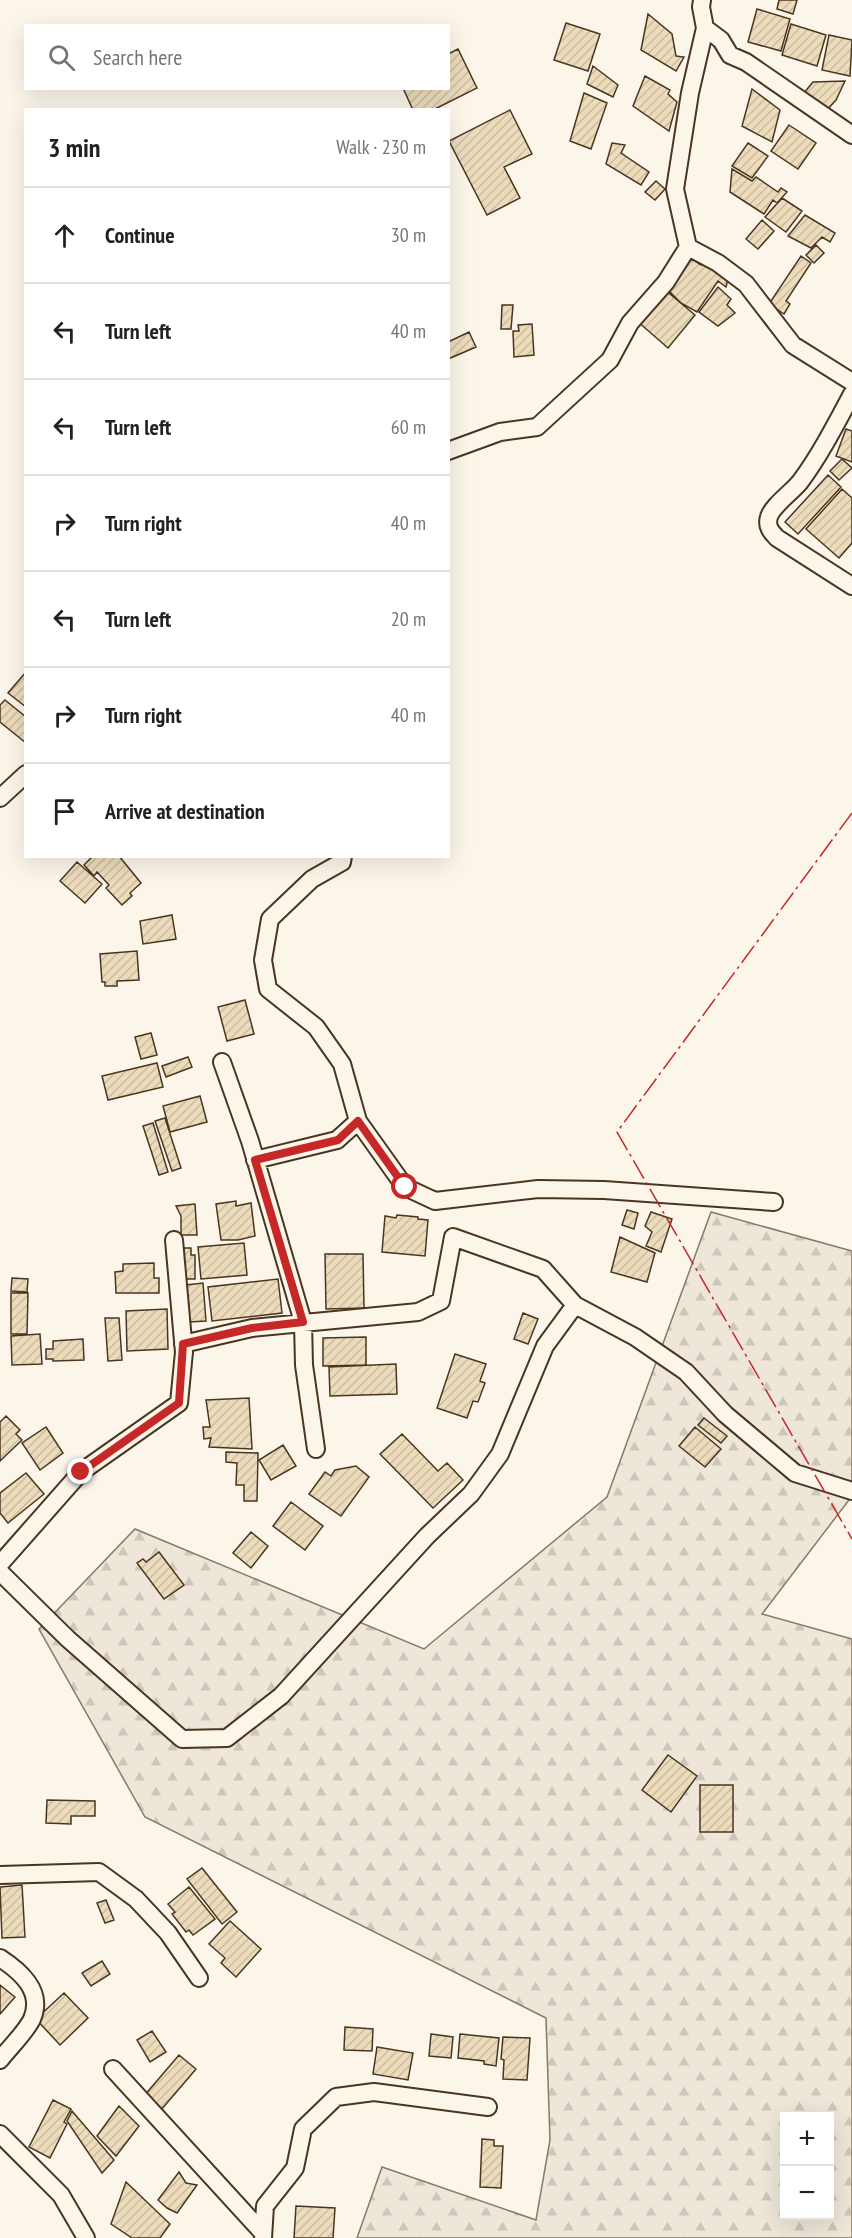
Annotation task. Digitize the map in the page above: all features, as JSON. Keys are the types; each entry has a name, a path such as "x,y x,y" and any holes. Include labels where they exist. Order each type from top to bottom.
{"street":[{"path":"450,450 500,432 537,427 610,360 630,323 666,282 688,247 675,189 690,93 705,28 700,7 702,0"},
{"path":"705,28 721,40 730,55 746,62 852,135"},
{"path":"688,247 718,263 746,284 793,345 852,382"},
{"path":"852,394 830,437 799,484 771,512 768,522 770,530 777,538 852,586"},
{"path":"0,798 24,776"},
{"path":"343,858 342,862 312,879 270,919 263,960 268,989 316,1028 342,1064 358,1121 405,1187 435,1201 538,1189 604,1190 774,1203"},
{"path":"222,1062 255,1160 303,1322 304,1365 316,1449"},
{"path":"255,1160 338,1140 358,1121"},
{"path":"183,1344 252,1328 418,1312 441,1301 453,1237 543,1269 575,1305 634,1337 686,1372 725,1414 795,1473 852,1491"},
{"path":"0,1564 81,1472 179,1403 183,1344 174,1240"},
{"path":"0,1572 68,1639 182,1739 227,1738 281,1696 428,1536 471,1494 500,1454 545,1346 575,1305"},
{"path":"0,1875 99,1872 136,1899 168,1933 199,1978"},
{"path":"0,1958 16,1968 26,1978 36,2004 32,2019 0,2060"},
{"path":"113,2069 263,2236"},
{"path":"263,2236 265,2206 295,2168 303,2129 336,2097 374,2092 488,2108"},
{"path":"0,2134 61,2195 86,2238"}],"green space":[{"path":"711,1212 852,1251 852,1496 762,1614 852,1639 852,2238 357,2238 382,2167 536,2220 550,2140 546,2018 145,1817 39,1629 135,1529 424,1649 607,1497"}],"building":[{"path":"779,0 797,0 793,14 777,9"},
{"path":"757,9 790,19 781,51 748,42"},
{"path":"648,14 672,34 676,56 684,57 676,71 641,50"},
{"path":"566,23 600,34 588,71 554,60"},
{"path":"791,24 826,35 817,66 782,55"},
{"path":"829,35 852,40 850,76 822,70"},
{"path":"458,49 477,88 437,108 412,108 404,90 450,90 450,53"},
{"path":"593,66 618,85 613,97 587,84"},
{"path":"645,76 670,90 668,94 677,102 669,131 633,106"},
{"path":"845,81 836,100 826,111 804,93 813,82"},
{"path":"752,89 780,110 772,142 742,126"},
{"path":"584,93 607,103 591,149 570,141"},
{"path":"510,110 532,154 504,167 520,198 487,215 450,140"},
{"path":"789,125 816,143 798,169 771,151"},
{"path":"612,143 625,145 621,153 649,172 641,185 606,164"},
{"path":"748,143 768,156 752,178 732,166"},
{"path":"732,169 752,181 756,177 778,192 781,188 787,192 777,203 773,200 764,214 730,192"},
{"path":"656,181 665,189 655,200 645,192"},
{"path":"782,198 802,211 786,232 765,217"},
{"path":"805,215 835,233 830,242 822,237 811,248 788,236"},
{"path":"762,220 774,231 758,249 746,239"},
{"path":"816,245 824,253 814,263 806,255"},
{"path":"688,256 701,265 707,258 729,275 726,287 718,281 697,312 681,303 666,288"},
{"path":"801,256 811,263 786,301 790,304 784,314 769,304"},
{"path":"718,287 731,299 727,305 735,313 718,326 699,312"},
{"path":"664,289 695,315 668,348 637,321"},
{"path":"502,305 513,305 511,329 501,329"},
{"path":"532,324 534,355 514,357 513,331 519,331 518,325"},
{"path":"469,332 476,347 450,358 450,341"},
{"path":"846,429 852,431 852,462 836,456"},
{"path":"842,459 852,468 839,480 830,471"},
{"path":"828,475 841,487 798,534 785,522"},
{"path":"842,489 852,498 852,543 839,558 806,529"},
{"path":"24,674 24,705 8,693"},
{"path":"5,700 24,715 24,741 0,722 0,705"},
{"path":"91,858 121,858 141,883 122,905 106,888 109,885 97,872 94,876 84,865"},
{"path":"77,862 102,884 85,903 60,881"},
{"path":"172,915 176,939 143,944 140,921"},
{"path":"137,951 139,980 117,981 117,986 105,986 105,982 102,982 100,954"},
{"path":"245,1000 254,1034 227,1041 218,1007"},
{"path":"151,1033 157,1055 141,1059 135,1037"},
{"path":"188,1057 192,1067 166,1077 162,1066"},
{"path":"157,1063 163,1087 108,1100 102,1076"},
{"path":"200,1096 207,1122 170,1132 163,1106"},
{"path":"165,1118 181,1168 172,1171 155,1121"},
{"path":"153,1123 168,1172 159,1175 143,1126"},
{"path":"236,1201 236,1206 251,1203 255,1236 238,1240 221,1240 216,1204"},
{"path":"195,1204 197,1235 181,1235 181,1216 176,1206"},
{"path":"627,1210 638,1213 634,1229 622,1225"},
{"path":"651,1212 672,1219 661,1252 646,1246 652,1232 645,1226"},
{"path":"397,1215 428,1220 425,1256 382,1252 385,1216 396,1218"},
{"path":"620,1237 655,1253 647,1282 611,1272"},
{"path":"244,1243 247,1275 201,1279 198,1247"},
{"path":"184,1248 191,1248 191,1255 195,1255 195,1279 184,1279"},
{"path":"325,1254 363,1254 364,1308 326,1309"},
{"path":"154,1263 154,1278 159,1278 159,1293 116,1293 115,1272 123,1271 123,1264"},
{"path":"12,1278 28,1279 27,1292 11,1291"},
{"path":"278,1279 282,1313 212,1321 208,1287"},
{"path":"203,1283 206,1321 189,1322 186,1285"},
{"path":"11,1293 28,1293 27,1334 11,1334"},
{"path":"167,1309 168,1349 127,1351 126,1311"},
{"path":"523,1313 538,1319 528,1344 514,1339"},
{"path":"105,1318 119,1318 122,1360 108,1361"},
{"path":"40,1334 42,1364 12,1365 11,1336"},
{"path":"366,1337 366,1365 323,1366 323,1338"},
{"path":"83,1339 84,1360 53,1361 53,1359 46,1359 46,1349 53,1349 53,1341"},
{"path":"455,1354 486,1364 480,1381 485,1383 478,1402 473,1401 467,1418 437,1408"},
{"path":"396,1364 397,1394 330,1396 329,1367"},
{"path":"249,1398 252,1449 209,1447 211,1438 204,1439 203,1427 210,1427 206,1400"},
{"path":"6,1416 20,1430 16,1434 22,1440 0,1461 0,1422"},
{"path":"704,1418 727,1436 721,1443 698,1425"},
{"path":"46,1427 63,1453 40,1470 22,1443"},
{"path":"695,1427 721,1449 705,1467 679,1446"},
{"path":"402,1434 438,1471 447,1463 463,1480 433,1508 380,1454"},
{"path":"283,1445 296,1466 271,1480 259,1460"},
{"path":"226,1452 258,1453 257,1501 244,1501 244,1485 236,1485 237,1463 226,1462"},
{"path":"356,1466 369,1477 341,1516 309,1494 325,1472 331,1476 335,1470"},
{"path":"26,1473 44,1494 8,1523 0,1513 0,1493"},
{"path":"291,1502 323,1526 305,1550 273,1526"},
{"path":"251,1532 268,1546 251,1568 233,1553"},
{"path":"159,1552 184,1585 164,1599 137,1563 143,1559 146,1562"},
{"path":"668,1755 697,1776 671,1812 642,1790"},
{"path":"700,1785 733,1785 733,1832 700,1832"},
{"path":"47,1800 95,1801 95,1816 71,1816 71,1824 46,1823"},
{"path":"202,1868 237,1912 222,1924 187,1879"},
{"path":"22,1885 25,1937 2,1938 0,1887"},
{"path":"189,1887 215,1919 193,1935 189,1930 186,1932 172,1914 175,1912 168,1904"},
{"path":"106,1900 114,1920 105,1923 97,1903"},
{"path":"230,1921 261,1949 236,1977 221,1963 225,1958 209,1944"},
{"path":"102,1961 110,1974 91,1986 82,1973"},
{"path":"0,1985 15,1997 0,2014"},
{"path":"64,1993 88,2018 60,2045 36,2019"},
{"path":"345,2027 373,2029 372,2051 344,2050"},
{"path":"152,2031 166,2052 150,2062 137,2040"},
{"path":"431,2034 453,2037 451,2058 429,2056"},
{"path":"460,2034 499,2038 496,2066 484,2064 484,2061 458,2058"},
{"path":"503,2037 530,2038 527,2080 503,2079 504,2060 501,2059"},
{"path":"377,2047 413,2053 408,2080 373,2074"},
{"path":"179,2055 196,2069 161,2110 144,2096"},
{"path":"53,2100 71,2109 64,2122 67,2124 50,2158 29,2147"},
{"path":"119,2106 139,2126 116,2156 97,2136"},
{"path":"72,2111 114,2160 102,2173 67,2121"},
{"path":"482,2139 494,2140 494,2146 503,2146 501,2188 480,2187"},
{"path":"179,2172 186,2183 197,2185 177,2213 158,2200"},
{"path":"126,2182 170,2224 160,2238 132,2238 111,2224"},
{"path":"296,2206 335,2208 333,2238 294,2238"}],"power":[{"path":"852,813 617,1132 852,1539"}],"route":[{"path":"81,1472 179,1403 183,1344 252,1328 303,1322 255,1160 338,1140 358,1121 405,1187"}]}
